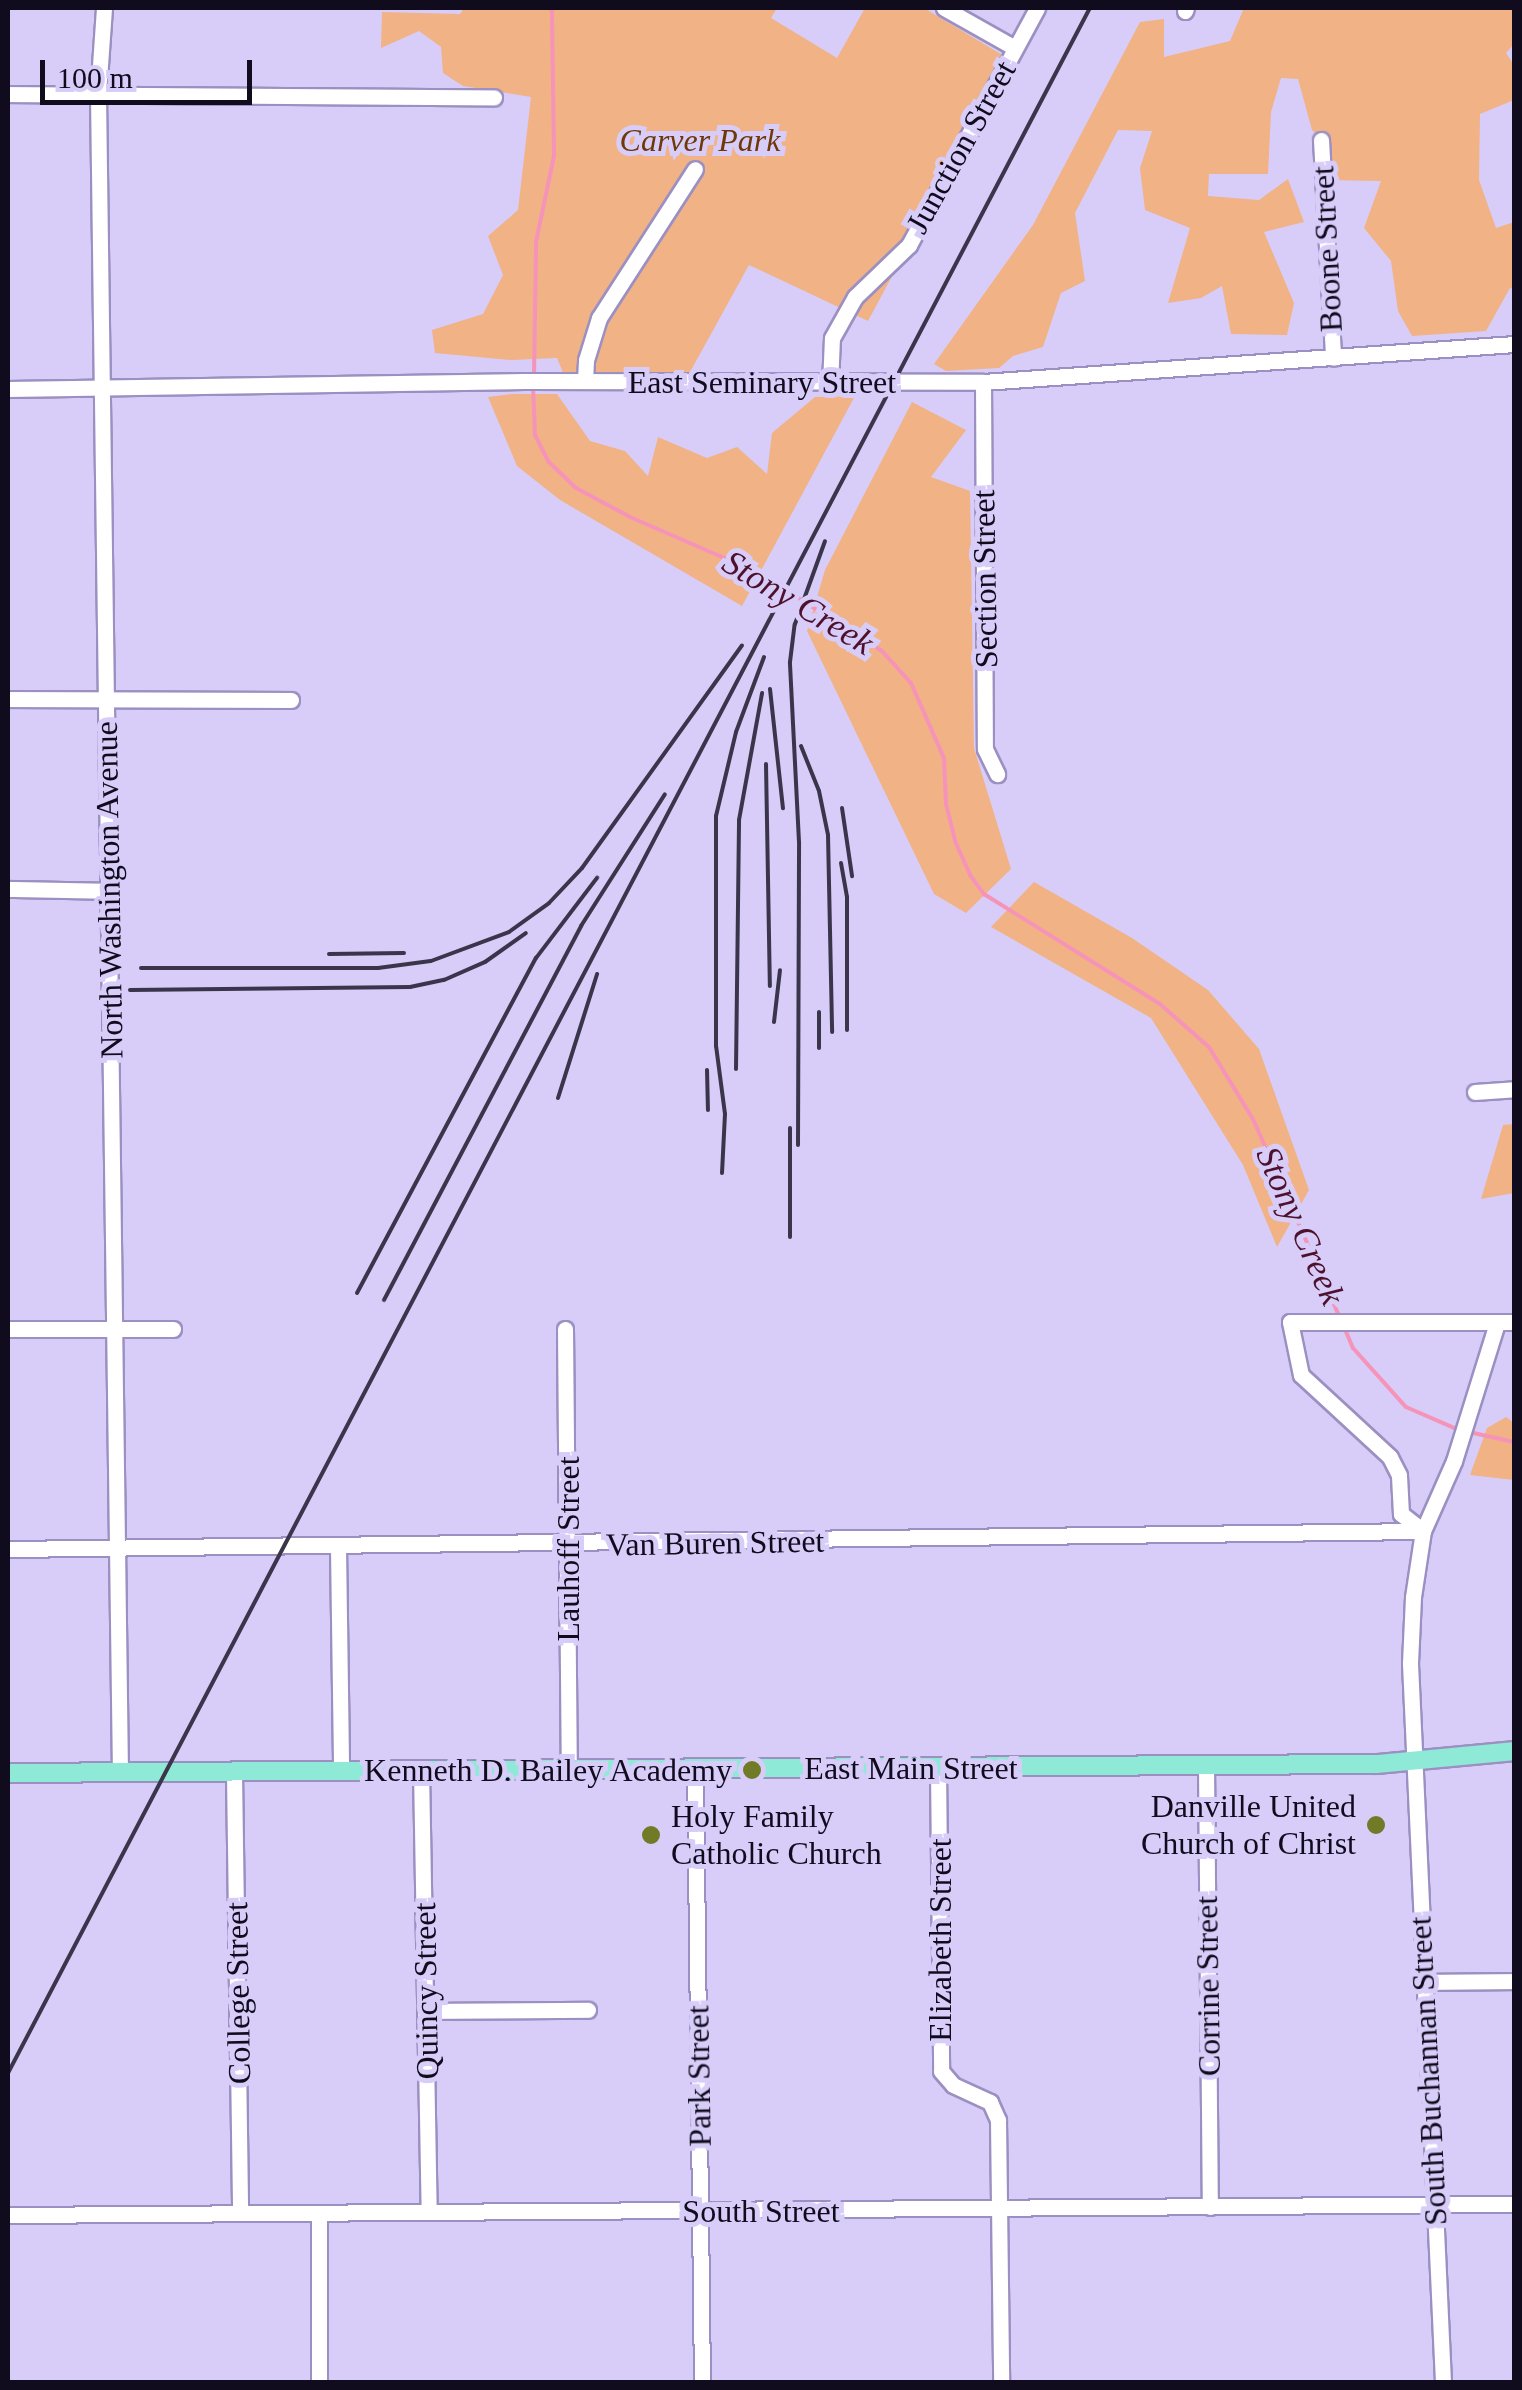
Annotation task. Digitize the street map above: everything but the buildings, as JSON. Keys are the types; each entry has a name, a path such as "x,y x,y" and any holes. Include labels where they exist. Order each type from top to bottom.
{"main road":[{"name":"East Main Street","path":"8,1773 1206,1765 1414,1760 1514,1751"}],"street":[{"name":"North Washington Avenue","path":"104,8 98,94 114,1549 120,1772"},
{"path":"944,8 1015,48"},
{"name":"Junction Street","path":"830,384 832,338 855,297 909,244 1037,8"},
{"path":"8,94 494,97"},
{"name":"Boone Street","path":"1321,140 1333,358"},
{"path":"585,380 586,360 599,318 694,169"},
{"name":"East Seminary Street","path":"8,389 524,380 984,382 1514,344"},
{"name":"Section Street","path":"984,382 985,748 997,774"},
{"path":"8,699 291,700"},
{"path":"8,889 109,891"},
{"path":"1475,1092 1514,1089"},
{"path":"1423,1531 1401,1514 1400,1476 1390,1457 1302,1375 1290,1322 1514,1322"},
{"name":"South Buchannan Street","path":"1443,2382 1414,1760 1412,1613 1423,1531 1454,1460 1497,1322"},
{"name":"Lauhoff Street","path":"566,1329 569,1770"},
{"path":"8,1330 173,1330"},
{"name":"Van Buren Street","path":"8,1549 568,1545 1423,1531"},
{"path":"338,1547 341,1772"},
{"name":"Corrine Street","path":"1206,1765 1210,2207"},
{"name":"Elizabeth Street","path":"938,1767 941,2072 953,2085 990,2102 998,2120 1000,2382"},
{"name":"Park Street","path":"696,1769 702,2382"},
{"name":"Quincy Street","path":"421,1770 429,2212"},
{"name":"College Street","path":"234,1772 240,2212"},
{"path":"1423,1982 1514,1981"},
{"path":"426,2011 588,2010"},
{"name":"South Street","path":"8,2215 1514,2204"},
{"path":"318,2213 319,2382"}],"green space":[{"name":"Carver Park","path":"464,8 777,8 771,18 837,58 865,8 924,8 1009,59 868,321 749,265 684,383 566,380 557,358 511,360 435,353 432,330 483,314 503,275 488,236 518,210 531,97 463,86 443,73 441,47 419,31 381,48 382,12 460,14"},
{"path":"1244,8 1514,8 1514,44 1506,53 1514,65 1514,100 1480,114 1479,180 1496,228 1514,222 1514,289 1510,288 1486,331 1412,336 1398,311 1391,261 1364,228 1381,181 1328,180 1327,143 1312,130 1298,79 1281,78 1271,112 1268,174 1209,174 1208,196 1259,200 1288,179 1304,222 1264,232 1294,303 1287,335 1231,334 1222,286 1201,298 1168,303 1190,228 1145,210 1140,168 1152,131 1118,130 1075,213 1085,281 1061,293 1043,347 1013,356 999,368 946,371 934,364 1033,225 1140,22 1164,19 1164,57 1230,41"},
{"path":"557,394 590,441 625,451 648,476 658,437 707,458 737,447 767,474 772,433 815,397 855,396 742,606 560,500 517,466 488,397"},
{"path":"912,402 966,430 931,477 970,491 974,748 1011,869 966,913 934,894 807,631 825,570"},
{"path":"1034,882 1132,938 1208,990 1259,1049 1309,1190 1277,1247 1243,1165 1151,1018 991,927"},
{"path":"1514,1124 1514,1193 1481,1199 1503,1125"},
{"path":"1506,1417 1514,1423 1514,1480 1470,1475 1487,1428"}],"waterway":[{"name":"Stony Creek","path":"534,376 536,242 554,156 552,8"},
{"name":"Stony Creek","path":"533,385 535,435 549,462 576,488 630,517 759,573 882,651 911,683 944,758 946,804 955,841 970,875 984,894 1160,1004 1209,1047 1253,1119 1340,1318"},
{"name":"Stony Creek","path":"1344,1327 1353,1348 1406,1407 1459,1430"},
{"name":"Stony Creek","path":"1469,1432 1514,1442"}],"railway":[{"path":"8,2073 1090,8"},
{"path":"798,1145 799,842 790,662 795,624 825,541"},
{"path":"141,968 378,968 431,961 509,932 549,903 582,868 742,645"},
{"path":"722,1173 725,1114 716,1046 716,816 736,732 764,657"},
{"path":"770,689 783,808"},
{"path":"736,1069 739,820 762,693"},
{"path":"801,746 819,791 828,835 832,1032"},
{"path":"766,764 770,986"},
{"path":"384,1300 581,926 665,794"},
{"path":"842,808 852,876"},
{"path":"841,863 847,897 847,1030"},
{"path":"357,1293 536,958 597,878"},
{"path":"130,990 410,987 444,980 485,962 526,933"},
{"path":"329,954 404,953"},
{"path":"774,1022 780,970"},
{"path":"558,1098 597,974"},
{"path":"819,1012 819,1048"},
{"path":"707,1070 708,1110"},
{"path":"790,1128 790,1237"}],"place":[{"name":"Kenneth D. Bailey Academy","path":"752,1770"},
{"name":"Danville United Church of Christ","path":"1376,1825"},
{"name":"Holy Family Catholic Church","path":"651,1835"}]}
